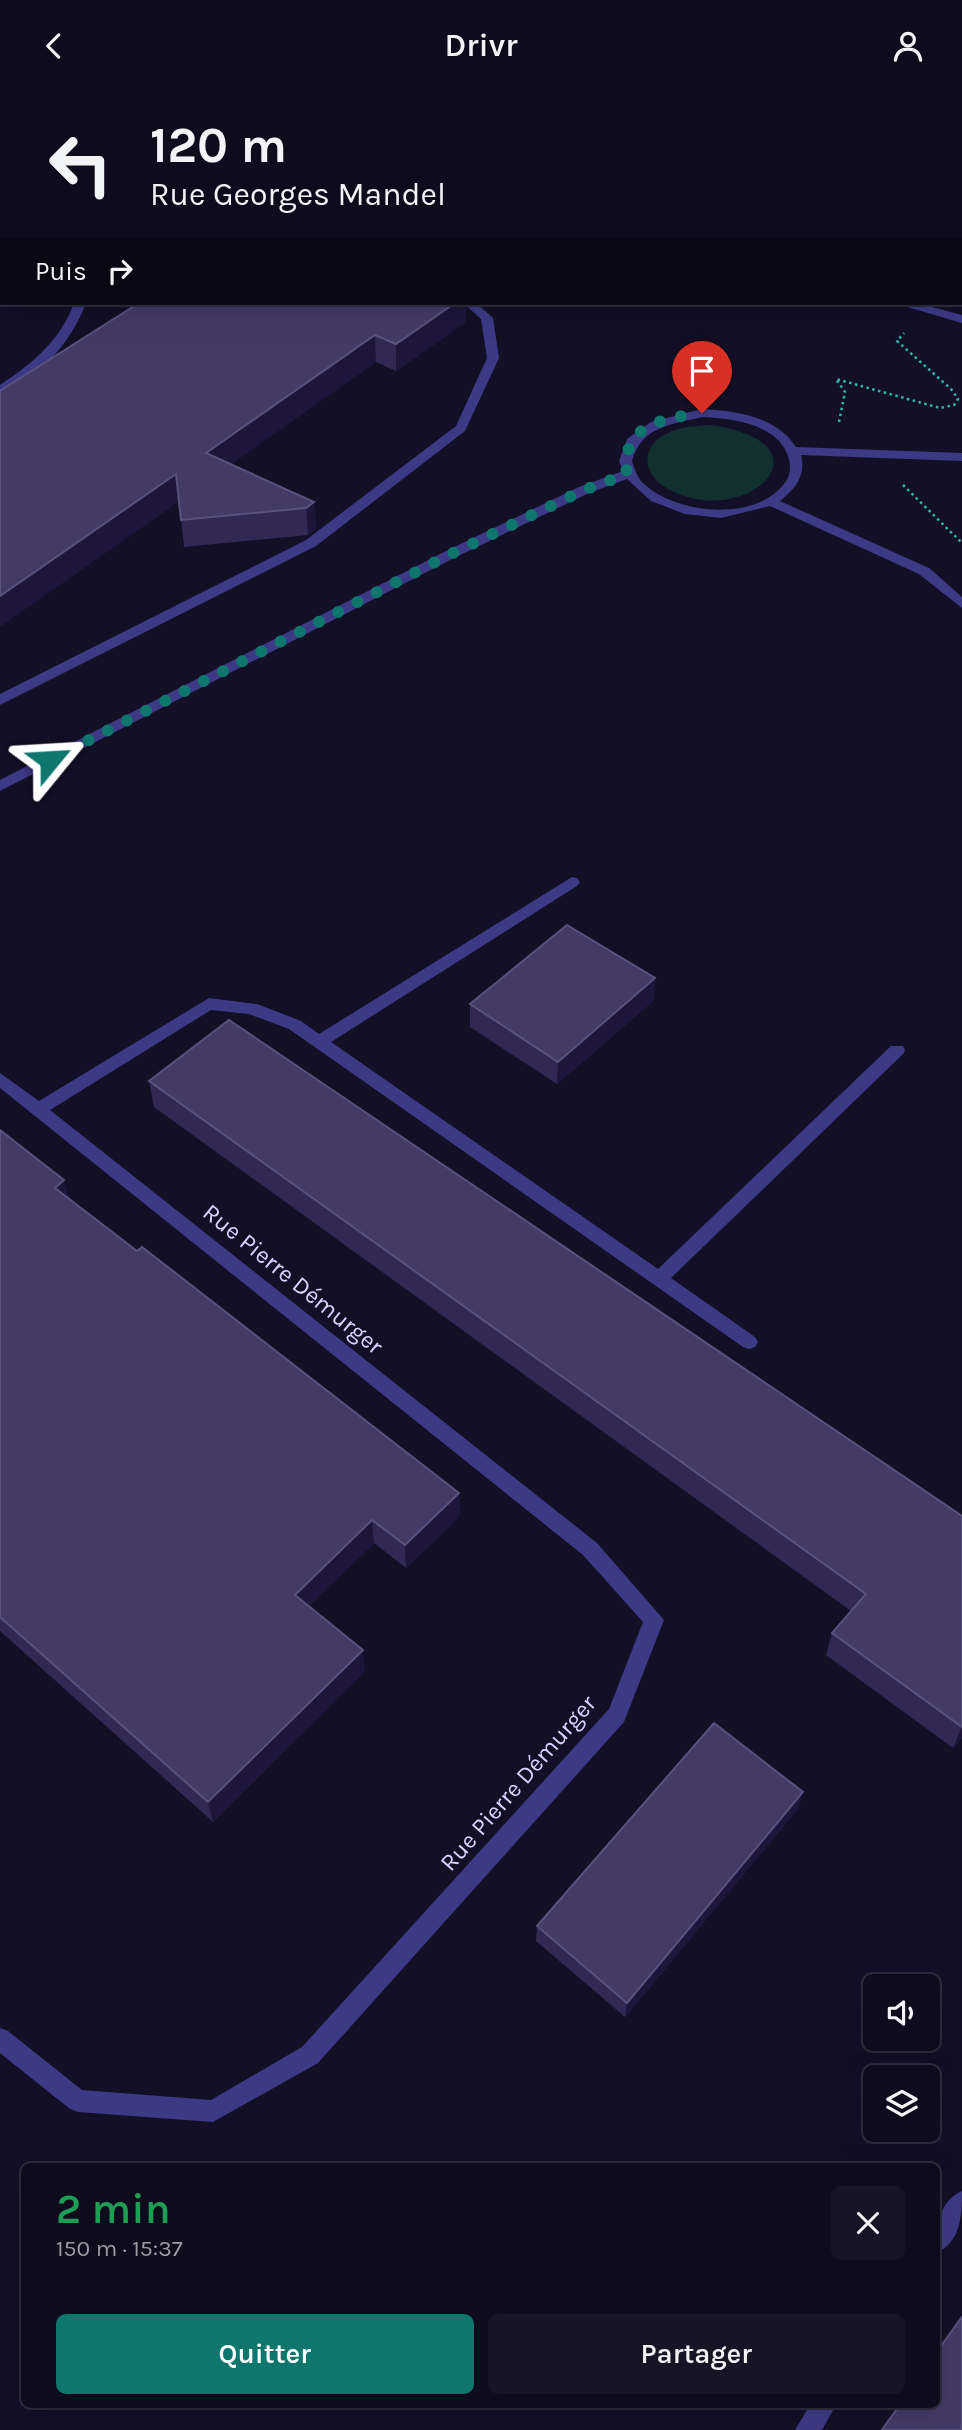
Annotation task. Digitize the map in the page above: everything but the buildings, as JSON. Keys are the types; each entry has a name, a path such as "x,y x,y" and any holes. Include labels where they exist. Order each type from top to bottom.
{"street":[{"path":"0,390 53,353 74,323 79,305"},
{"path":"0,700 311,543 461,428 493,358 487,318 471,305"},
{"path":"912,305 962,319"},
{"path":"702,413 731,415 758,423 780,435 794,451 798,465 796,479 786,491 771,502 750,510 726,513 700,513 675,508 654,499 627,474 625,456 632,439 649,426 673,417 702,413"},
{"path":"794,451 962,457"},
{"path":"0,786 447,556 584,490 627,474"},
{"path":"771,502 924,571 962,604"},
{"path":"319,1042 572,882"},
{"path":"38,1109 209,1004 251,1008 295,1025 749,1342"},
{"path":"659,1279 897,1050"},
{"name":"Rue Pierre Démurger","path":"0,1079 590,1549 654,1620 617,1715 310,2055 213,2111 78,2101 0,2039"},
{"path":"940,2235 962,2203"},
{"path":"807,2430 822,2408"}],"path":[{"path":"926,309 897,341 951,389 958,399 954,405 940,408 836,379 845,392 838,429 848,453 872,476 899,481 962,543"}],"green space":[{"path":"710,425 748,435 768,449 774,464 766,480 749,492 725,500 697,499 659,483 647,461 652,445 673,431"}],"route":[{"path":"50,760 447,556 584,490 627,474 625,456 632,439 649,426 673,417 702,413"}]}
